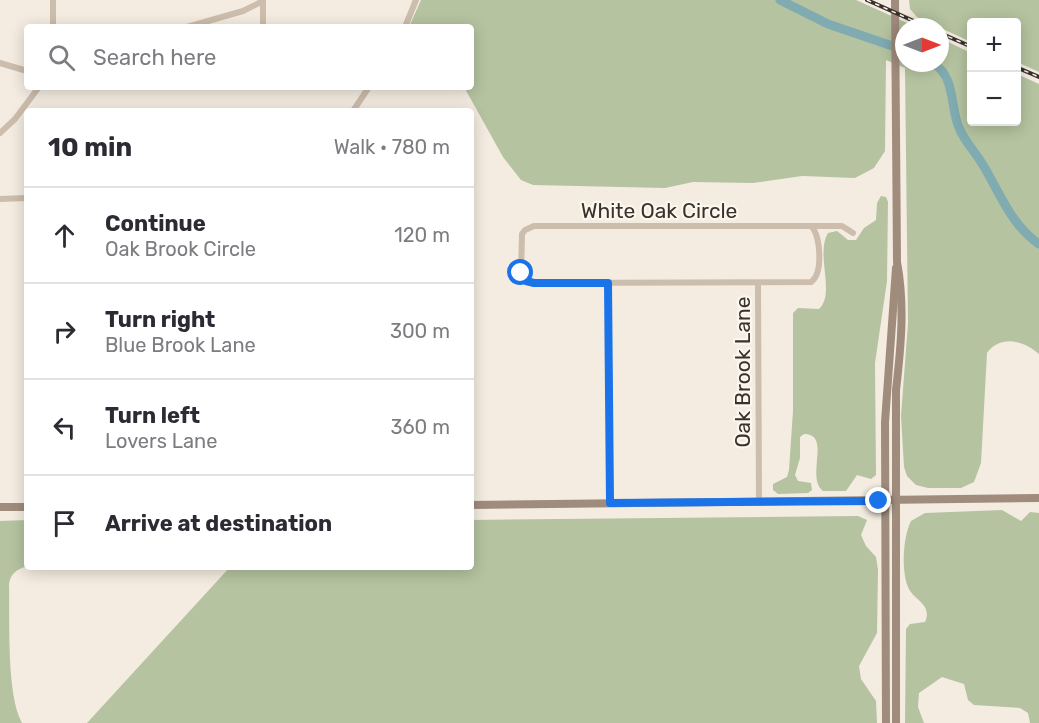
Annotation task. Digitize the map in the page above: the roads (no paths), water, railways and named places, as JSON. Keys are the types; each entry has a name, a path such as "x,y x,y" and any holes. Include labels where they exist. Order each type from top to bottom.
{"street":[{"path":"53,0 54,24"},
{"path":"406,24 416,0"},
{"path":"886,723 885,413 892,337 893,287 897,262 895,0"},
{"path":"198,24 235,14 263,1 263,24"},
{"path":"0,63 24,70"},
{"path":"0,133 15,119 37,90"},
{"path":"355,108 367,90"},
{"path":"0,199 24,198"},
{"name":"White Oak Circle","path":"608,283 534,283 526,281 521,273 523,231 530,227 842,226 853,233"},
{"name":"Oak Brook Lane","path":"759,503 758,283 809,282 815,279 818,273 818,239 812,227"},
{"path":"896,723 896,390 902,337 902,286 897,262"},
{"path":"610,503 608,283 758,283"},
{"path":"474,505 1039,498"},
{"path":"0,507 24,507"}],"waterway":[{"path":"780,0 828,24 895,47"},
{"path":"943,72 949,85 962,135 983,165 1013,218 1039,244"}],"railway":[{"path":"867,0 907,18"},
{"path":"949,37 967,45"},
{"path":"1021,69 1039,77"}]}
